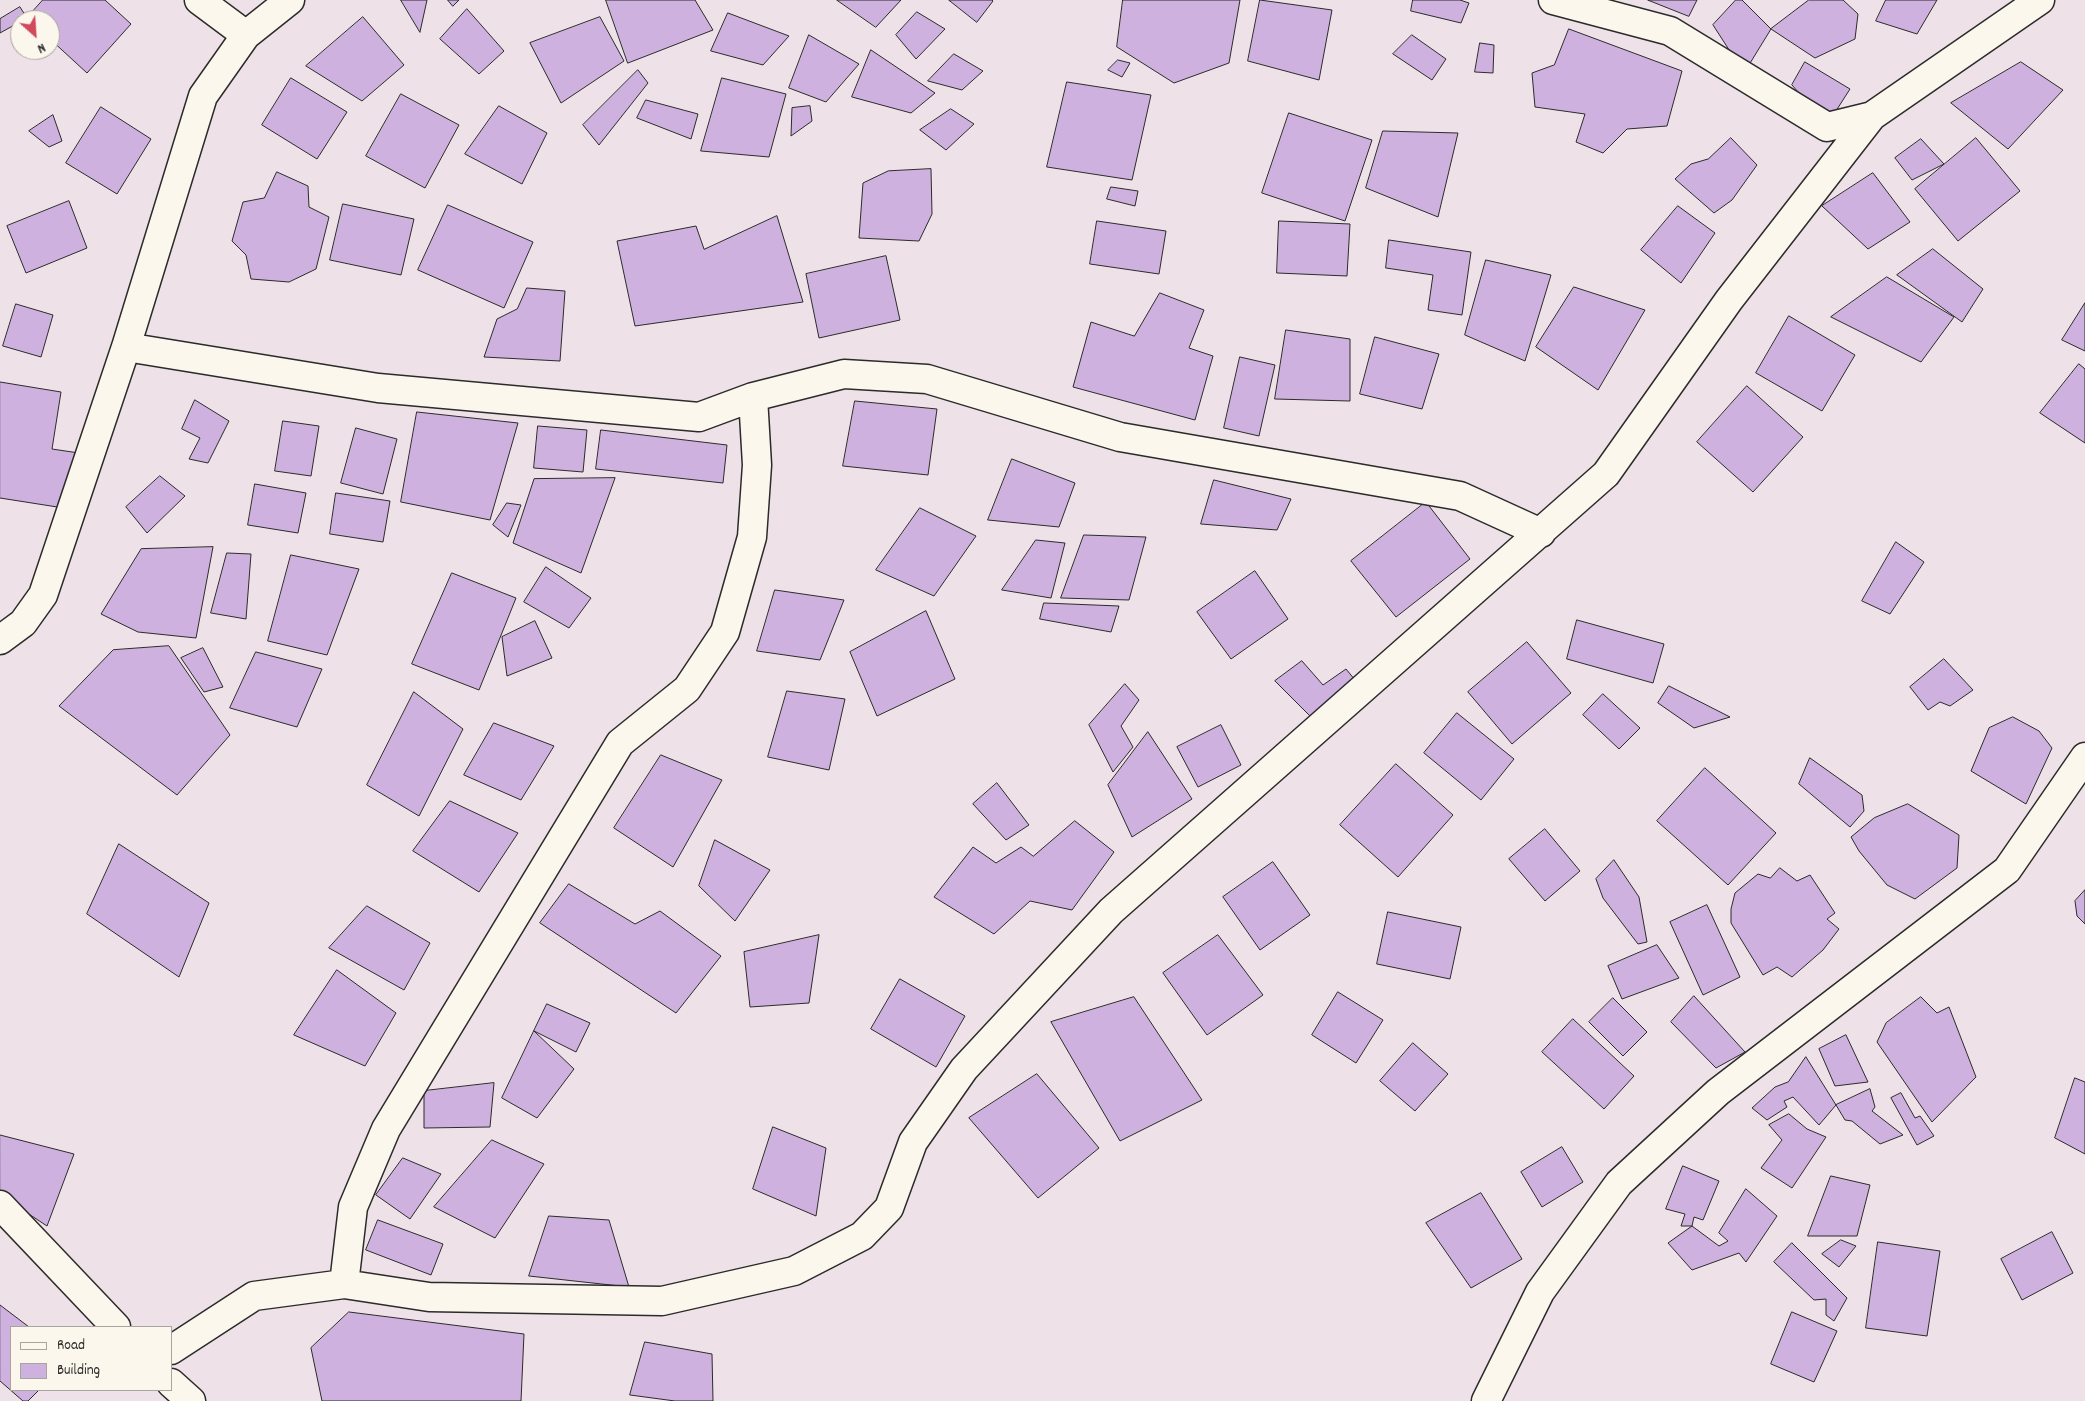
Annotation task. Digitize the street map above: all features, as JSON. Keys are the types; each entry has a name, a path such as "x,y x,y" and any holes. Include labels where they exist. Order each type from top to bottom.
{"street":[{"path":"199,0 246,35"},
{"path":"0,640 23,623 43,595 126,347 203,96 246,35 290,0"},
{"path":"1553,0 1670,31 1827,127 1872,116"},
{"path":"172,1349 254,1296 344,1284 428,1297 662,1301 794,1271 862,1236 889,1208 913,1142 964,1069 1111,911 1606,474 1729,300 1872,116 2040,0"},
{"path":"126,347 378,388 690,416 699,416 753,396 844,374 927,379 1120,437 1460,496 1541,533"},
{"path":"344,1284 353,1207 386,1129 620,743 687,689 725,632 752,537 756,465 753,396"},
{"path":"1486,1401 1540,1292 1618,1183 1718,1092 2007,870 2085,757"},
{"path":"0,1205 115,1326"},
{"path":"172,1384 191,1401"}],"building":[{"path":"43,0 105,0 131,24 87,73 60,48 60,10 34,10"},
{"path":"401,0 427,0 420,32"},
{"path":"448,0 459,0 453,6"},
{"path":"606,0 695,0 713,30 628,63"},
{"path":"837,0 901,0 876,27"},
{"path":"949,0 992,0 993,1 977,22"},
{"path":"1123,0 1240,0 1229,63 1174,83 1117,47"},
{"path":"1260,0 1332,10 1319,80 1248,61"},
{"path":"1413,0 1460,0 1469,3 1461,23 1411,11"},
{"path":"1648,0 1697,0 1689,16"},
{"path":"1736,0 1742,0 1771,29 1744,73 1713,25"},
{"path":"1809,0 1843,0 1858,14 1855,39 1815,58 1771,29"},
{"path":"1886,0 1937,0 1917,34 1876,21"},
{"path":"467,9 504,51 479,74 440,39"},
{"path":"917,12 945,29 916,59 896,35"},
{"path":"10,13 10,27 0,33 0,19"},
{"path":"728,13 789,36 763,65 711,51"},
{"path":"363,17 404,65 362,101 306,66"},
{"path":"600,17 624,61 561,103 530,43"},
{"path":"1569,29 1682,71 1667,126 1627,129 1603,153 1576,142 1585,114 1535,107 1532,73 1554,65"},
{"path":"809,35 859,64 826,102 789,88"},
{"path":"1412,35 1446,59 1432,80 1393,54"},
{"path":"1480,43 1494,45 1493,73 1475,72"},
{"path":"871,50 935,93 911,113 852,97"},
{"path":"954,54 983,71 962,90 928,81"},
{"path":"1118,60 1130,63 1122,77 1108,70"},
{"path":"1805,62 1850,89 1827,125 1792,85"},
{"path":"2021,62 2063,90 2008,149 1951,103"},
{"path":"638,70 648,83 599,145 583,125"},
{"path":"291,78 347,112 317,159 262,125"},
{"path":"722,78 786,94 769,157 701,151"},
{"path":"1067,82 1151,95 1132,180 1047,167"},
{"path":"401,94 459,125 425,188 366,156"},
{"path":"646,100 698,114 691,139 637,118"},
{"path":"499,106 547,133 522,184 465,154"},
{"path":"810,106 812,121 791,136 792,108"},
{"path":"101,107 151,139 117,194 66,163"},
{"path":"951,109 974,124 946,150 920,130"},
{"path":"1289,113 1372,140 1345,221 1262,193"},
{"path":"53,115 62,141 49,147 29,131"},
{"path":"1383,131 1458,133 1438,217 1366,188"},
{"path":"1731,138 1757,165 1732,200 1714,213 1675,179 1691,164 1708,159"},
{"path":"1976,138 2020,191 1958,241 1915,189"},
{"path":"1921,139 1944,164 1912,180 1895,158"},
{"path":"931,169 932,214 919,241 859,238 863,183 888,171"},
{"path":"277,172 308,186 309,207 329,217 316,269 289,282 251,279 246,255 232,241 243,202 264,198"},
{"path":"1873,173 1910,222 1868,249 1822,206"},
{"path":"1111,187 1138,191 1135,206 1107,199"},
{"path":"69,201 87,248 26,273 7,226"},
{"path":"343,204 414,219 401,275 330,260"},
{"path":"448,205 533,242 504,308 418,270"},
{"path":"1678,206 1715,233 1681,283 1641,250"},
{"path":"777,216 803,302 635,326 617,241 696,226 704,249"},
{"path":"1097,221 1166,231 1159,274 1090,264"},
{"path":"1279,221 1350,224 1347,276 1277,273"},
{"path":"1389,240 1471,252 1462,315 1428,310 1433,275 1386,268"},
{"path":"1933,249 1983,289 1962,322 1897,275"},
{"path":"886,256 900,320 819,338 806,274"},
{"path":"1486,260 1551,275 1525,361 1465,335"},
{"path":"1887,277 1954,317 1921,362 1831,317"},
{"path":"1574,287 1645,310 1598,390 1536,347"},
{"path":"527,288 565,291 560,361 484,357 497,319 517,309"},
{"path":"1160,293 1204,310 1189,348 1213,356 1195,420 1073,387 1091,322 1134,336"},
{"path":"2085,303 2085,351 2062,340"},
{"path":"16,304 53,315 41,357 3,346"},
{"path":"1789,316 1855,355 1822,411 1756,373"},
{"path":"1286,330 1350,339 1350,401 1275,399"},
{"path":"1375,337 1439,354 1422,409 1360,394"},
{"path":"1240,357 1275,365 1259,436 1224,428"},
{"path":"2079,364 2085,369 2085,443 2040,413"},
{"path":"0,382 61,392 52,449 79,453 70,509 0,498"},
{"path":"1747,386 1803,437 1753,492 1697,442"},
{"path":"195,400 229,421 208,463 189,459 200,438 182,429"},
{"path":"855,401 937,409 928,475 843,466"},
{"path":"417,412 518,423 490,520 401,502"},
{"path":"283,421 319,426 311,476 275,471"},
{"path":"538,426 587,430 583,472 534,468"},
{"path":"356,428 397,439 383,494 341,483"},
{"path":"601,430 727,445 723,483 596,469"},
{"path":"1012,459 1075,483 1059,527 988,520"},
{"path":"160,476 185,496 147,533 126,507"},
{"path":"615,478 581,573 513,543 534,479"},
{"path":"1214,480 1291,499 1277,530 1201,524"},
{"path":"255,484 306,493 298,533 248,525"},
{"path":"336,493 390,501 383,542 330,534"},
{"path":"1426,502 1470,559 1396,617 1351,561"},
{"path":"507,503 521,505 508,537 493,525"},
{"path":"920,508 976,536 934,596 876,570"},
{"path":"1084,535 1146,537 1129,600 1061,598"},
{"path":"1036,540 1065,543 1051,598 1002,590"},
{"path":"1896,542 1924,562 1890,614 1862,601"},
{"path":"213,547 196,638 138,632 101,614 141,549"},
{"path":"227,553 251,554 246,619 211,613"},
{"path":"291,555 359,569 327,655 268,641"},
{"path":"546,567 591,598 569,628 524,602"},
{"path":"1255,571 1288,619 1231,659 1197,612"},
{"path":"452,573 516,598 479,690 412,664"},
{"path":"775,590 844,600 820,660 757,651"},
{"path":"1044,603 1119,606 1111,632 1040,619"},
{"path":"926,611 955,679 877,716 850,652"},
{"path":"1577,620 1664,644 1653,683 1567,659"},
{"path":"535,621 552,658 507,676 502,637"},
{"path":"1527,642 1571,693 1512,744 1468,692"},
{"path":"169,646 230,735 177,795 59,706 113,650"},
{"path":"203,648 223,687 204,692 181,658"},
{"path":"256,652 322,669 297,727 230,708"},
{"path":"1944,659 1973,690 1950,706 1940,702 1928,710 1910,687"},
{"path":"1302,661 1323,685 1346,669 1360,686 1312,718 1275,681"},
{"path":"1125,684 1139,700 1121,726 1133,747 1113,772 1089,725"},
{"path":"1669,686 1730,717 1694,728 1658,703"},
{"path":"787,691 845,699 829,770 768,757"},
{"path":"414,692 463,729 419,816 367,785"},
{"path":"1603,694 1640,728 1619,749 1583,715"},
{"path":"1457,713 1514,759 1481,800 1424,753"},
{"path":"2013,717 2039,731 2052,748 2026,804 1971,771 1989,728"},
{"path":"494,723 554,746 521,800 464,775"},
{"path":"1221,725 1241,765 1198,787 1177,747"},
{"path":"1148,732 1192,799 1132,837 1108,785"},
{"path":"661,755 722,780 673,867 614,828"},
{"path":"1810,758 1862,795 1864,811 1850,827 1799,784"},
{"path":"1396,764 1453,815 1398,877 1340,825"},
{"path":"1705,768 1776,833 1728,885 1657,821"},
{"path":"997,783 1029,825 1006,840 973,804"},
{"path":"450,801 518,833 479,892 413,851"},
{"path":"1908,804 1959,835 1957,868 1915,899 1887,885 1859,851 1851,837 1874,818"},
{"path":"1075,821 1114,852 1072,910 1030,901 994,934 934,897 973,847 996,863 1021,847 1033,856"},
{"path":"1545,829 1580,871 1545,901 1509,859"},
{"path":"715,840 770,870 735,921 699,886"},
{"path":"119,844 209,903 179,977 87,914"},
{"path":"1614,860 1639,897 1647,942 1638,944 1603,898 1596,879"},
{"path":"1273,862 1310,915 1260,950 1223,897"},
{"path":"1780,868 1797,881 1810,875 1835,913 1827,919 1839,929 1823,950 1792,977 1777,967 1763,975 1731,923 1731,909 1735,893 1758,874 1770,878"},
{"path":"569,884 635,924 660,911 721,956 676,1013 540,923"},
{"path":"2085,890 2085,924 2077,916 2075,901"},
{"path":"1707,905 1740,977 1703,995 1670,922"},
{"path":"367,906 430,943 404,990 329,948"},
{"path":"1388,912 1461,927 1450,979 1377,964"},
{"path":"819,935 809,1003 750,1007 744,952"},
{"path":"1218,935 1263,995 1207,1035 1163,973"},
{"path":"1657,945 1679,978 1622,999 1608,966"},
{"path":"337,970 396,1013 365,1066 294,1035"},
{"path":"900,979 965,1016 936,1067 871,1029"},
{"path":"1338,992 1383,1020 1356,1063 1312,1035"},
{"path":"1694,996 1745,1052 1716,1068 1671,1022"},
{"path":"1134,997 1202,1100 1120,1141 1051,1022"},
{"path":"1921,997 1937,1013 1949,1007 1976,1077 1932,1122 1877,1042 1886,1023"},
{"path":"1613,998 1647,1032 1623,1056 1589,1022"},
{"path":"547,1004 590,1023 576,1052 534,1031"},
{"path":"1573,1019 1634,1076 1604,1109 1542,1052"},
{"path":"534,1031 574,1069 537,1118 502,1098"},
{"path":"1846,1035 1868,1082 1835,1086 1819,1049"},
{"path":"1413,1043 1448,1074 1415,1111 1380,1081"},
{"path":"1806,1057 1836,1105 1819,1125 1793,1097 1784,1101 1787,1107 1767,1120 1752,1108 1775,1087 1788,1082"},
{"path":"1037,1074 1099,1148 1038,1198 969,1118"},
{"path":"2075,1078 2085,1082 2085,1154 2055,1138"},
{"path":"494,1083 490,1127 424,1128 424,1091"},
{"path":"1870,1089 1875,1107 1872,1111 1903,1135 1880,1144 1852,1121 1845,1120 1836,1105"},
{"path":"1901,1093 1915,1118 1920,1116 1934,1136 1917,1145 1891,1098"},
{"path":"1789,1114 1807,1129 1826,1137 1792,1188 1761,1168 1782,1140 1769,1125"},
{"path":"773,1127 826,1148 816,1216 753,1189"},
{"path":"0,1135 74,1154 47,1226 0,1195"},
{"path":"492,1140 544,1164 495,1238 434,1207"},
{"path":"1562,1147 1583,1182 1542,1207 1521,1172"},
{"path":"403,1158 441,1174 410,1219 376,1195"},
{"path":"1683,1166 1719,1181 1703,1220 1694,1217 1692,1226 1681,1226 1685,1214 1666,1209"},
{"path":"1831,1176 1870,1185 1857,1236 1808,1236"},
{"path":"1746,1189 1777,1216 1746,1262 1739,1253 1692,1270 1668,1243 1692,1226 1719,1246 1728,1241 1719,1233"},
{"path":"1481,1193 1522,1259 1471,1288 1426,1223"},
{"path":"549,1216 609,1220 629,1287 529,1276"},
{"path":"378,1220 443,1244 431,1275 366,1250"},
{"path":"2052,1232 2073,1273 2022,1300 2001,1259"},
{"path":"1841,1240 1856,1246 1839,1267 1822,1254"},
{"path":"1878,1242 1940,1251 1927,1336 1866,1328"},
{"path":"1792,1243 1847,1298 1834,1321 1826,1315 1826,1299 1814,1300 1774,1262"},
{"path":"0,1305 28,1326 10,1326 10,1390 0,1381"},
{"path":"349,1312 524,1334 521,1401 322,1401 311,1348"},
{"path":"1792,1312 1837,1331 1814,1382 1771,1364"},
{"path":"645,1342 712,1354 713,1401 675,1401 630,1395"},
{"path":"12,1391 38,1391 28,1401 23,1401"}]}
